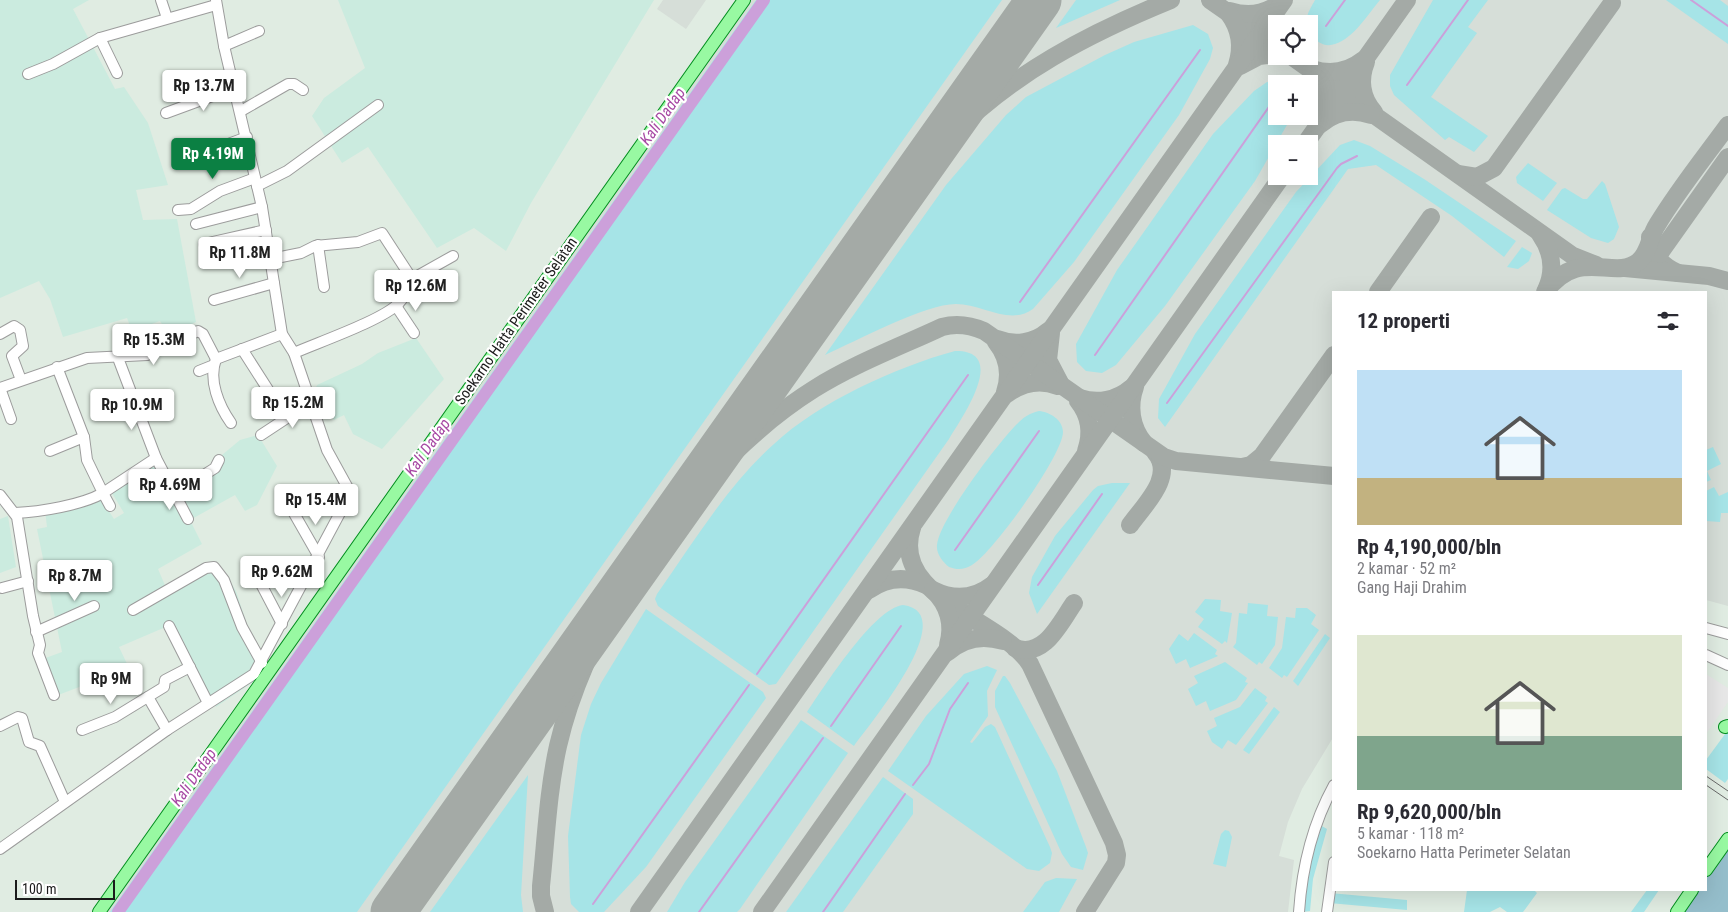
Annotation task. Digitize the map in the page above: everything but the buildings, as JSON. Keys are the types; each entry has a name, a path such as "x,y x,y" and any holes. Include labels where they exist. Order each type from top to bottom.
{"main road":[{"name":"Soekarno Hatta Perimeter Selatan","path":"99,912 744,0"},
{"path":"1707,869 1728,839"},
{"path":"1676,912 1691,891"}],"street":[{"path":"162,0 167,18"},
{"path":"0,849 167,730 251,676 262,663 319,556 348,500 349,490 327,450 319,431 294,352 282,334 262,207 241,111 224,46 216,2 100,38 52,64 28,74"},
{"path":"224,46 259,31"},
{"path":"100,38 117,73"},
{"path":"241,111 288,84 294,84 303,90"},
{"path":"166,112 234,88"},
{"path":"178,210 191,209 220,190 256,182 287,170 378,106"},
{"path":"212,150 247,137"},
{"path":"196,224 262,207"},
{"path":"204,244 266,230"},
{"path":"227,262 301,253 318,245 358,242 383,233 412,279"},
{"path":"318,245 324,287"},
{"path":"294,352 366,323 396,306 401,302 412,279 453,256"},
{"path":"214,300 274,283"},
{"path":"396,306 414,333"},
{"path":"0,334 14,326 20,330 22,346 12,356 21,380"},
{"path":"11,419 0,388 87,358 118,358 147,355 200,331 215,362 215,390 224,413 231,423"},
{"path":"199,370 242,349 282,334"},
{"path":"242,349 274,399"},
{"path":"118,358 156,458 188,519"},
{"path":"57,367 84,437 87,460 110,506"},
{"path":"261,435 311,402"},
{"path":"50,451 84,437"},
{"path":"15,512 48,508 91,498 103,493 156,458"},
{"path":"174,491 177,492 215,468 219,460"},
{"path":"0,495 15,512 40,647 39,655 54,695"},
{"path":"291,508 319,556"},
{"path":"133,610 206,568 214,567 224,580 242,627 262,663"},
{"path":"2,588 28,581"},
{"path":"260,584 282,624"},
{"path":"36,632 94,606"},
{"path":"169,626 208,703"},
{"path":"1707,628 1728,634"},
{"path":"1707,655 1728,665"},
{"path":"82,730 116,717 164,688 165,680 190,668"},
{"path":"148,697 167,730"},
{"path":"0,726 18,717 22,718 29,742 40,746 65,802"},
{"path":"1299,912 1301,881 1309,845 1332,790"},
{"path":"1325,911 1332,873"}],"shaded area":[{"path":"663,0 706,0 686,29 657,9"},
{"path":"748,0 1728,0 1728,606 1707,600 1707,291 1332,291 1332,739 1302,789 1288,822 1279,856 1294,860 1288,912 103,912"},
{"path":"756,0 1002,0 357,912 110,912"},
{"path":"1076,0 1120,0 1056,28"},
{"path":"1315,0 1380,0 1348,37 1329,45 1318,42 1318,15 1308,15"},
{"path":"1433,0 1488,0 1468,27 1477,33 1431,97 1488,136 1474,152 1449,137 1445,140 1394,95 1390,86 1390,75"},
{"path":"1666,0 1720,0 1728,6 1728,44"},
{"path":"1193,25 1208,34 1213,48 1210,59 1179,115 1074,262 1033,309 1024,314 1005,315 966,305 943,306 909,316 825,355 946,185 1006,115 1026,97 1105,55 1134,42"},
{"path":"1268,82 1268,125 1287,125 1281,135 1268,135 1268,158 1255,181 1165,306 1116,365 1102,373 1086,371 1077,362 1076,344 1117,270 1213,134 1254,91"},
{"path":"1354,140 1370,146 1424,179 1516,241 1504,257 1452,216 1376,165 1348,169 1165,427 1158,418 1159,399 1195,334 1296,192 1303,185 1318,185 1318,168 1340,145"},
{"path":"1528,163 1557,183 1543,201 1517,183 1516,177"},
{"path":"1602,181 1605,184 1619,227 1614,239 1608,243 1591,238 1547,210 1562,189 1565,188 1583,199 1587,199"},
{"path":"1522,247 1532,253 1529,261 1518,269 1507,267"},
{"path":"955,351 971,354 979,362 980,373 977,387 963,417 776,684 769,685 658,606 655,599 657,594 711,516 741,478 774,444 792,429 835,400 908,366"},
{"path":"1039,411 1055,417 1061,424 1063,432 1052,461 1010,524 982,557 963,569 949,567 940,558 937,548 940,533 948,518 985,462 1010,431 1024,418"},
{"path":"1713,447 1721,464 1707,471 1707,450"},
{"path":"1707,471 1711,480 1707,482"},
{"path":"1112,483 1130,483 1037,614 1029,593 1032,577 1055,536 1093,490 1098,486"},
{"path":"1714,487 1719,496 1728,492 1728,513 1721,513 1720,522 1707,521 1707,490"},
{"path":"1205,599 1221,600 1220,611 1232,613 1227,643 1225,641 1222,644 1198,627 1204,619 1195,612"},
{"path":"1248,603 1268,605 1267,616 1278,617 1275,645 1262,664 1259,662 1257,665 1233,647 1236,643 1239,613 1247,614"},
{"path":"903,605 919,612 923,627 918,648 907,671 892,694 854,746 807,712 837,668 864,634 891,609"},
{"path":"1296,608 1307,608 1316,615 1311,624 1319,630 1287,677 1284,675 1282,678 1269,668 1282,648 1286,617 1295,618"},
{"path":"646,609 763,692 766,698 646,867 604,912 579,912 571,904 568,836 581,735 591,704 601,683"},
{"path":"1194,633 1217,650 1215,654 1218,656 1190,668 1186,659 1176,664 1169,649 1179,634 1188,641"},
{"path":"1325,634 1330,638 1298,686 1293,681"},
{"path":"1225,662 1247,678 1245,682 1248,683 1236,700 1210,711 1206,701 1196,706 1188,689 1198,683 1194,676"},
{"path":"987,666 997,670 987,691 988,716 970,742 972,743 985,727 991,724 995,727 1052,853 1050,863 1039,871 1027,869 888,771 926,716 964,674"},
{"path":"1707,675 1728,688 1728,702 1707,733"},
{"path":"1003,676 1010,683 1057,771 1088,853 1083,870 1071,867 1062,854 995,707 995,691"},
{"path":"1255,688 1267,697 1265,701 1268,703 1236,745 1228,740 1222,749 1212,742 1207,731 1217,726 1214,718 1240,707"},
{"path":"1274,707 1280,712 1249,754 1243,750"},
{"path":"801,720 848,753 740,909 737,912 667,912 685,882"},
{"path":"1728,730 1728,779 1725,783 1707,770 1707,759"},
{"path":"528,775 521,895 523,912 430,912"},
{"path":"883,777 913,799 913,814 843,912 786,912"},
{"path":"1320,825 1327,829 1313,879 1310,911 1302,912 1303,893"},
{"path":"1225,830 1229,831 1232,837 1226,867 1213,864 1221,834"},
{"path":"1728,847 1728,912 1682,912 1696,891 1707,891 1707,875"},
{"path":"1056,878 1077,879 1059,912 1023,912 1045,882"},
{"path":"1467,891 1535,891 1537,893 1523,912 1507,912 1500,907 1490,912 1464,912"},
{"path":"1646,891 1658,891 1644,912 1631,912"},
{"path":"1330,893 1407,900 1407,910 1329,903"}],"green space":[{"path":"0,0 89,0 73,9 115,89 124,87 148,123 168,185 136,190 143,220 177,219 196,322 169,335 160,321 132,331 127,318 63,337 50,299 39,281 0,298"},
{"path":"338,0 654,0 531,203 506,251 474,228 437,248 368,147 342,163 312,116 324,98 365,68"},
{"path":"416,338 444,379 382,449 353,434 344,415 334,420 329,409 318,416 311,402 317,385 362,364 378,353"},
{"path":"258,435 277,466 257,505 245,511 235,495 190,520 202,544 158,569 167,590 211,567 225,573 236,591 251,637 270,664 262,676 216,707 196,668 168,626 119,647 129,668 53,697 40,660 62,652 37,529 47,527 45,510 98,494 114,519 124,513 109,488 151,461 180,490 240,440"},
{"path":"8,516 16,567 0,573 0,519"}],"waterway":[{"name":"Kali Dadap","path":"118,912 764,0"},
{"path":"1326,26 1345,0"},
{"path":"1407,85 1468,0"},
{"path":"1691,0 1728,26"},
{"path":"1020,302 1200,50"},
{"path":"1095,355 1268,108"},
{"path":"1167,403 1337,168 1357,156"},
{"path":"757,674 968,375"},
{"path":"955,550 1039,431"},
{"path":"1038,585 1102,494"},
{"path":"831,726 901,626"},
{"path":"913,785 929,764 950,709 968,683"},
{"path":"593,904 749,685"},
{"path":"699,912 823,738"},
{"path":"823,912 905,794"}],"taxiway":[{"path":"900,196 942,145 998,94 1052,57 1081,41 1171,0"},
{"path":"1210,0 1268,40"},
{"path":"639,912 1284,0"},
{"path":"1311,135 1407,0"},
{"path":"1230,11 1244,14 1263,12 1281,2"},
{"path":"1458,174 1477,177 1494,168 1612,3"},
{"path":"1229,14 1236,26 1240,44 1237,65"},
{"path":"1240,66 1259,56 1268,55"},
{"path":"1312,69 1326,72 1345,70 1363,60"},
{"path":"1366,62 1362,75 1362,88 1366,101 1374,112"},
{"path":"1304,65 1573,256 1596,265"},
{"path":"1311,71 1318,83 1322,96 1319,122"},
{"path":"1321,124 1338,114 1358,112 1371,115"},
{"path":"1546,291 1558,278 1570,271 1583,267 1628,267 1638,262 1645,254 1654,230 1665,212 1728,125"},
{"path":"1657,257 1728,157"},
{"path":"762,912 1276,185"},
{"path":"1379,291 1431,217"},
{"path":"1540,234 1550,254 1551,261 1551,276 1546,290"},
{"path":"1650,237 1658,259 1678,273"},
{"path":"1625,268 1709,276 1728,281"},
{"path":"660,535 713,474 770,420 791,404 829,380 861,364 942,327 953,325 969,326 984,331 1164,457 1176,461 1332,476"},
{"path":"997,339 1017,343 1024,342 1037,338 1048,331"},
{"path":"1051,333 1048,360 1060,383"},
{"path":"996,342 1006,360 1008,379 1005,392"},
{"path":"1242,467 1251,465 1262,456 1332,358"},
{"path":"1007,394 1031,383 1045,383 1058,386"},
{"path":"1135,387 1131,409 1132,416 1136,430 1144,443"},
{"path":"1080,398 1094,401 1107,400 1131,388"},
{"path":"1078,401 1089,425 1086,451"},
{"path":"1130,525 1150,499 1160,480 1162,471 1161,461 1155,452"},
{"path":"912,528 909,552 917,572 932,589 952,605 1016,648 1030,664 1114,843 1117,855 1116,863 1085,912"},
{"path":"869,590 883,582 897,579 911,580 926,585"},
{"path":"948,645 950,637 949,616 943,602 933,590 956,597 978,593 992,585"},
{"path":"545,912 541,896 541,886 550,798 563,725 585,664 624,587"},
{"path":"1015,648 1025,650 1043,644 1057,629 1074,603"},
{"path":"948,652 954,647 974,639 989,638 1003,641"}],"runway":[{"path":"393,912 1039,0"}],"tram line":[{"path":"1707,777 1728,791"},
{"path":"1707,786 1728,800"}]}
